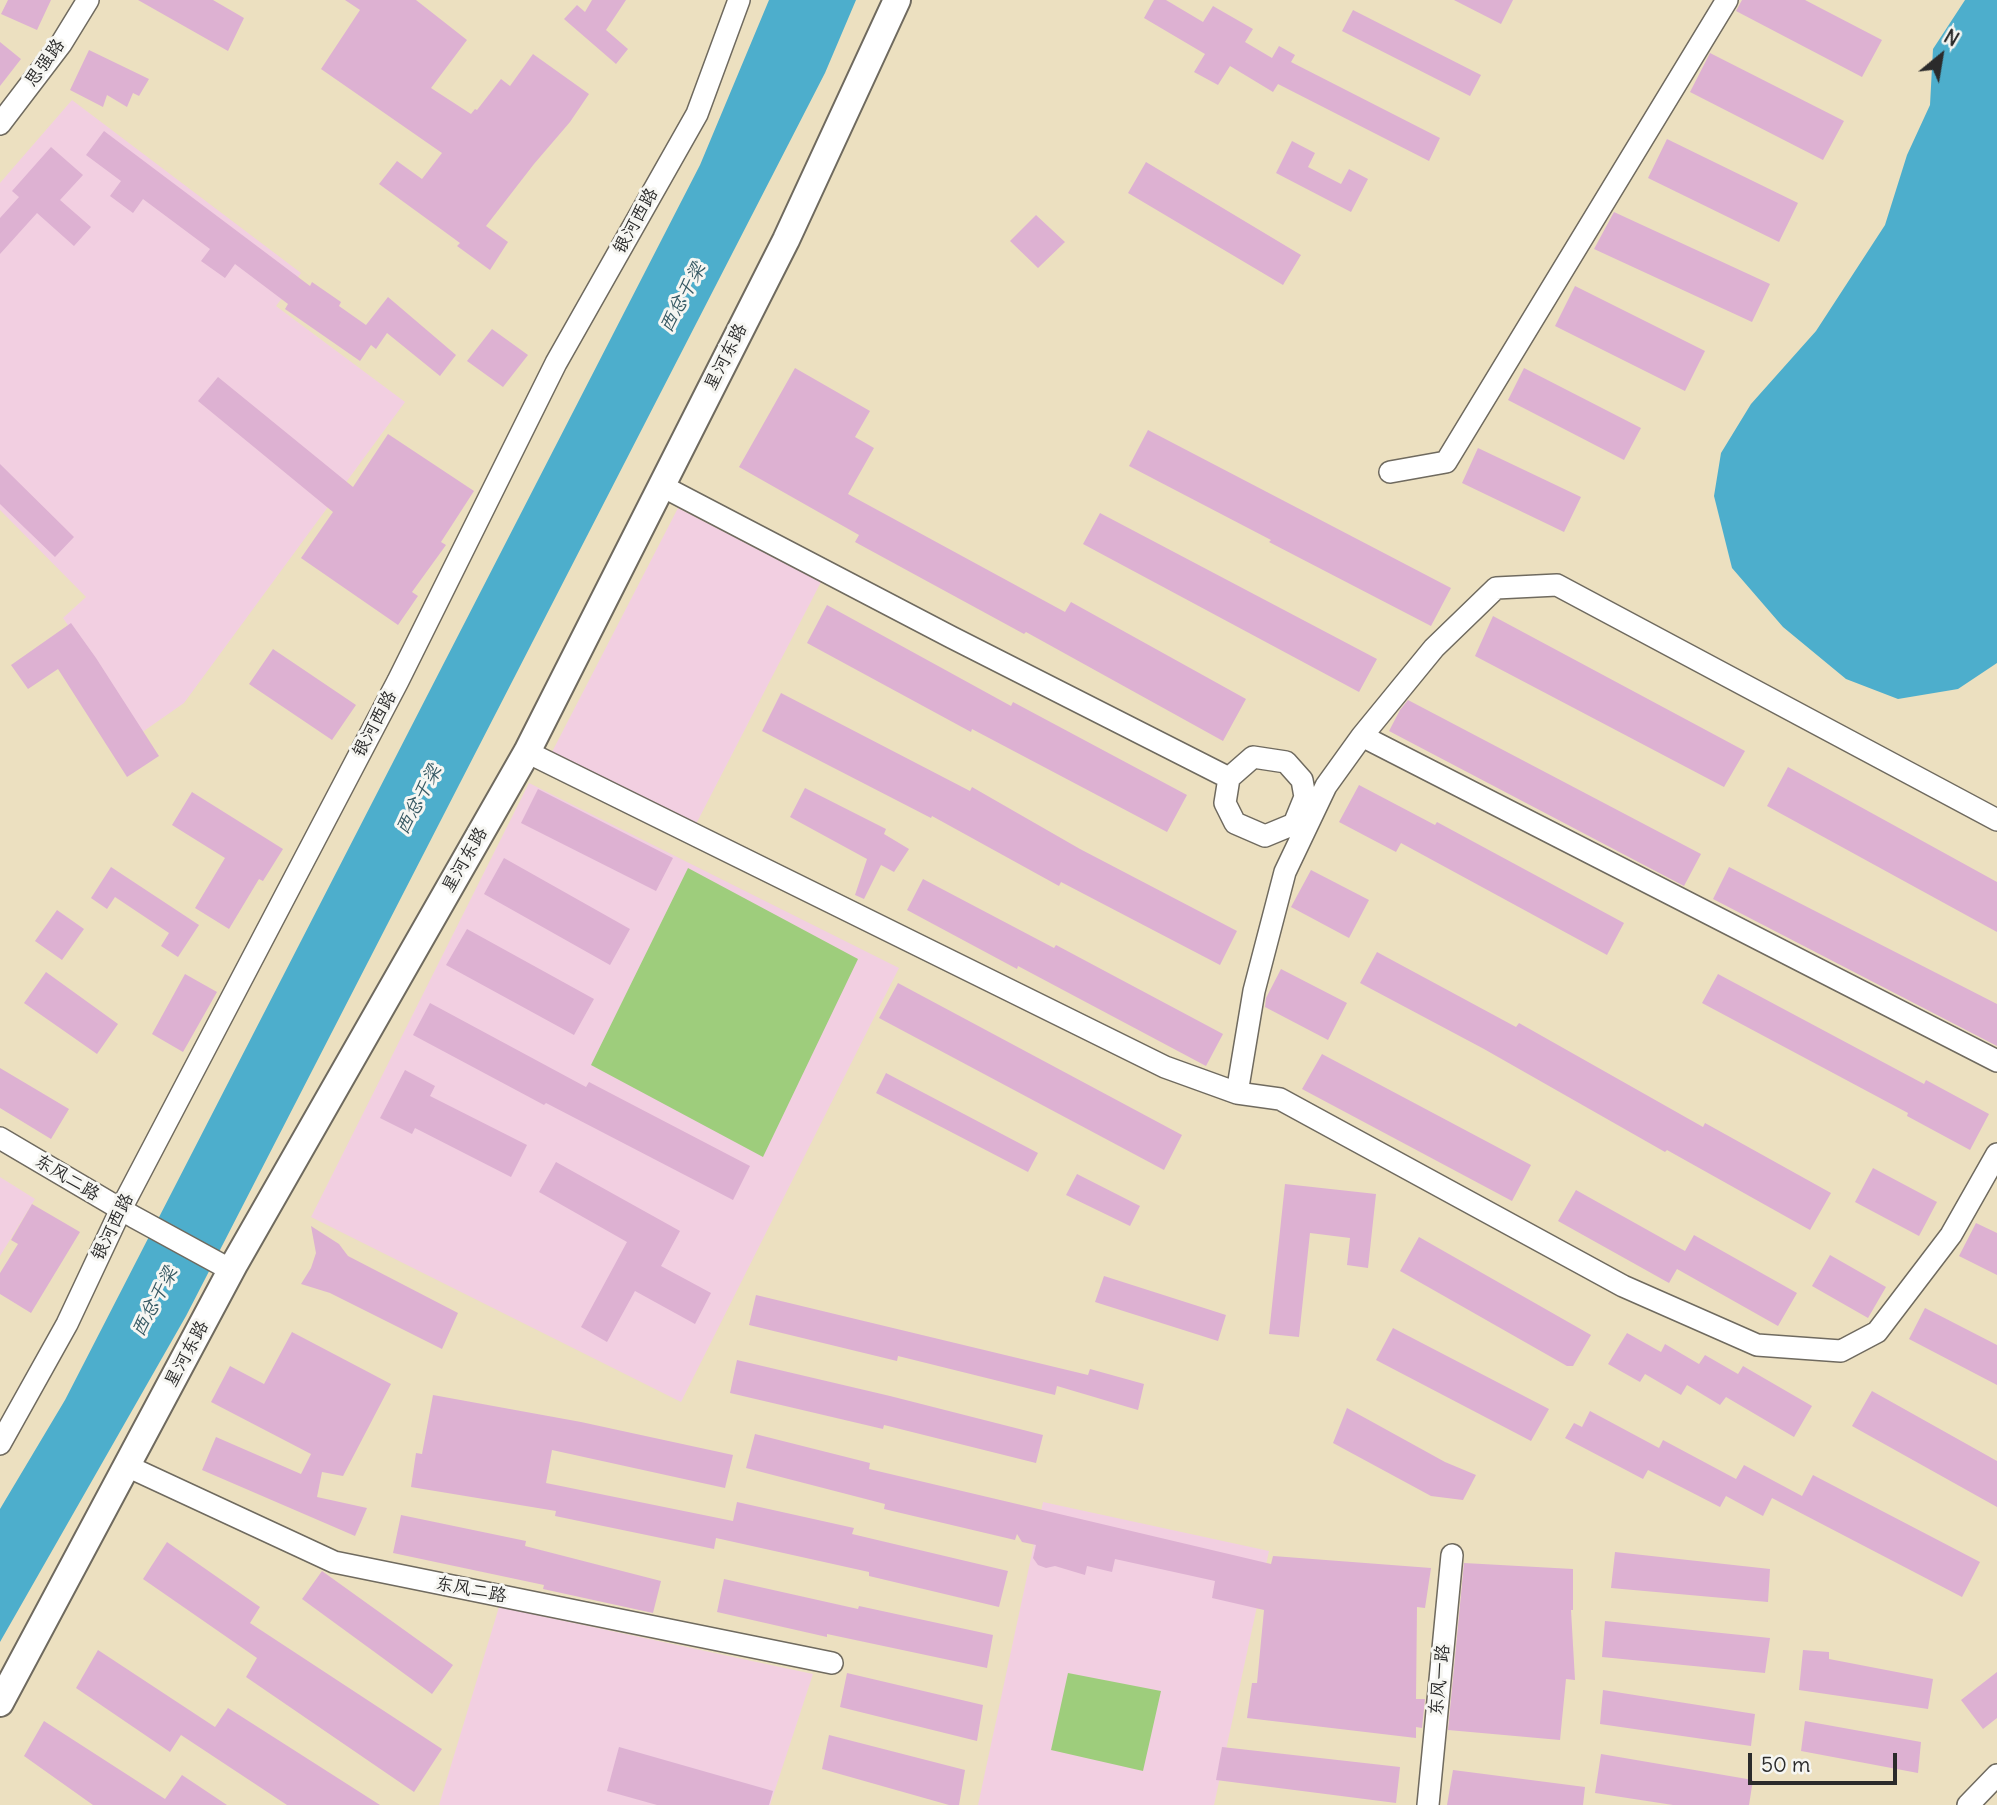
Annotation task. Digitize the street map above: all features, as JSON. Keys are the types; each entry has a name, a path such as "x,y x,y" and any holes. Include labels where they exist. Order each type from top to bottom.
{"main road":[{"name":"星河东路","path":"0,1703 127,1466 225,1266 527,752 786,240 897,0"}],"street":[{"name":"思强路","path":"0,124 61,44 88,0"},
{"name":"银河西路","path":"0,1444 127,1213 398,681 555,363 697,114 739,0"},
{"path":"1390,472 1446,461 1727,0"},
{"path":"662,486 1229,778"},
{"path":"1237,1093 1254,991 1284,872 1326,786 1362,736 1434,648 1496,588 1558,585 1997,820"},
{"path":"1362,736 1997,1061"},
{"path":"527,752 1165,1068 1237,1093 1280,1099 1623,1286 1757,1345 1841,1351 1877,1332 1951,1236 1997,1154"},
{"name":"东风二路","path":"0,1138 127,1213 225,1266"},
{"name":"东风二路","path":"127,1466 334,1562 832,1663"},
{"name":"东风一路","path":"1428,1805 1452,1555"},
{"path":"1968,1805 1997,1775"}],"shaded area":[{"path":"72,100 301,273 276,306 405,402 184,703 141,733 63,618 86,597 0,510 0,183"},
{"path":"678,508 821,582 695,826 552,752"},
{"path":"529,783 899,968 681,1402 311,1217"},
{"path":"0,1177 35,1199 0,1256"},
{"path":"1043,1502 1269,1551 1214,1805 978,1805"},
{"path":"499,1607 813,1674 770,1805 439,1805"}],"green space":[{"path":"688,868 858,959 763,1157 591,1065"},
{"path":"1068,1673 1161,1691 1143,1771 1051,1750"}],"water":[{"name":"西总干梁","path":"769,0 856,0 825,73 186,1316 0,1642 0,1509 65,1400 700,165"},
{"path":"1965,0 1997,0 1997,663 1958,689 1898,699 1846,679 1783,627 1732,568 1714,496 1721,453 1751,404 1816,331 1885,225 1907,155 1930,105 1933,49"}],"building":[{"path":"8,0 51,0 37,30 1,14"},
{"path":"138,0 213,0 244,18 228,51"},
{"path":"345,0 416,0 467,40 431,88 471,114 501,79 510,86 533,54 589,94 570,122 486,226 508,242 490,270 457,246 460,243 379,184 397,161 422,179 442,153 321,69 360,10"},
{"path":"592,0 626,0 606,30 628,49 616,64 564,19 577,5 585,12"},
{"path":"1154,0 1166,0 1203,22 1213,6 1253,29 1245,42 1272,58 1279,46 1295,55 1291,62 1440,138 1429,161 1278,84 1273,92 1230,66 1218,85 1194,72 1205,54 1144,18"},
{"path":"1454,0 1513,0 1501,24"},
{"path":"1742,0 1805,0 1882,40 1862,77 1736,11"},
{"path":"1353,10 1481,75 1470,96 1342,31"},
{"path":"0,42 21,59 0,86"},
{"path":"89,50 149,79 139,96 133,93 127,107 107,95 103,107 70,90"},
{"path":"1710,53 1844,121 1823,160 1690,92"},
{"path":"104,131 310,286 312,282 341,302 339,306 366,325 388,297 456,355 440,376 387,333 376,349 371,345 360,361 285,309 288,304 235,264 225,278 201,261 210,249 143,199 133,213 110,196 121,181 86,155"},
{"path":"1667,139 1798,203 1779,242 1648,178"},
{"path":"1292,141 1315,153 1308,167 1341,184 1349,169 1368,179 1351,212 1276,173"},
{"path":"51,147 83,175 60,200 91,227 74,246 37,213 0,254 0,218 19,197 12,191"},
{"path":"1146,162 1301,255 1283,285 1128,193"},
{"path":"1614,212 1770,284 1752,322 1594,249"},
{"path":"1036,215 1065,242 1038,268 1010,241"},
{"path":"1575,286 1705,351 1685,391 1555,326"},
{"path":"492,329 528,355 503,387 467,361"},
{"path":"795,368 870,411 855,437 874,448 848,494 1065,612 1071,602 1246,699 1223,741 1026,632 1024,634 855,542 859,535 739,467"},
{"path":"1524,368 1641,428 1624,460 1508,400"},
{"path":"218,377 353,487 388,434 474,491 441,542 446,545 412,592 418,596 398,625 301,558 333,512 198,401"},
{"path":"1148,430 1451,588 1431,626 1129,466"},
{"path":"1478,448 1581,497 1564,532 1462,483"},
{"path":"0,464 74,537 55,557 0,504"},
{"path":"1100,513 1377,659 1359,692 1083,544"},
{"path":"827,605 1011,706 1013,702 1187,795 1167,832 972,729 971,732 807,643"},
{"path":"1493,616 1745,751 1724,787 1475,656"},
{"path":"71,623 159,756 127,777 58,669 28,689 11,665"},
{"path":"273,649 356,705 332,740 249,684"},
{"path":"781,693 970,791 972,787 1080,849 1237,931 1220,965 1061,882 1059,886 932,816 931,818 762,731"},
{"path":"1408,700 1701,854 1684,886 1389,731"},
{"path":"1788,767 1997,882 1997,932 1767,806"},
{"path":"1359,785 1435,825 1437,822 1624,923 1607,955 1401,843 1396,852 1339,822"},
{"path":"805,788 886,829 884,834 909,849 894,872 881,865 864,899 855,895 867,859 790,817"},
{"path":"538,789 673,858 656,891 521,823"},
{"path":"192,792 283,849 263,881 259,879 229,929 195,908 225,858 172,825"},
{"path":"504,858 630,929 610,965 484,894"},
{"path":"111,867 199,925 178,957 161,946 169,933 115,897 107,909 91,898"},
{"path":"1729,867 1997,1004 1997,1046 1713,899"},
{"path":"1311,870 1369,900 1349,938 1291,907"},
{"path":"923,879 1054,948 1056,945 1223,1034 1206,1066 907,910"},
{"path":"57,910 84,929 62,960 35,941"},
{"path":"467,929 594,999 574,1035 446,965"},
{"path":"1377,952 1516,1027 1519,1023 1703,1127 1705,1123 1831,1193 1810,1230 1360,983"},
{"path":"1281,969 1347,1003 1328,1040 1265,1007 1266,998"},
{"path":"46,972 118,1024 97,1054 24,1003"},
{"path":"185,974 217,992 183,1052 152,1034"},
{"path":"1718,974 1924,1084 1926,1080 1989,1114 1970,1150 1907,1116 1908,1113 1702,1003"},
{"path":"898,983 1182,1135 1164,1170 879,1018"},
{"path":"430,1003 586,1087 589,1082 750,1166 733,1200 546,1103 544,1105 413,1035"},
{"path":"1322,1054 1531,1165 1512,1201 1302,1089"},
{"path":"0,1068 69,1109 51,1139 0,1108"},
{"path":"405,1070 435,1086 430,1096 527,1145 511,1177 415,1128 412,1134 380,1118"},
{"path":"886,1073 1038,1153 1028,1172 876,1093"},
{"path":"556,1162 680,1231 661,1266 711,1293 695,1324 635,1291 607,1342 581,1327 627,1242 539,1192"},
{"path":"1873,1168 1937,1202 1919,1236 1855,1202"},
{"path":"1077,1174 1140,1206 1130,1226 1066,1195"},
{"path":"1285,1184 1376,1194 1368,1268 1347,1265 1350,1238 1310,1233 1299,1337 1269,1334"},
{"path":"1576,1190 1685,1251 1694,1235 1797,1293 1778,1326 1677,1269 1669,1283 1558,1221"},
{"path":"32,1204 80,1232 31,1313 0,1294 0,1273 18,1244 11,1240"},
{"path":"1976,1223 1997,1233 1997,1275 1959,1256"},
{"path":"311,1226 339,1244 348,1256 458,1313 442,1349 330,1293 301,1284 316,1253"},
{"path":"1419,1237 1591,1335 1573,1366 1567,1366 1400,1271"},
{"path":"1830,1255 1886,1287 1868,1318 1812,1286"},
{"path":"1104,1276 1226,1315 1218,1341 1095,1302"},
{"path":"756,1295 1088,1375 1090,1369 1144,1384 1138,1410 1057,1386 1055,1395 898,1356 897,1361 749,1325"},
{"path":"1925,1308 1997,1345 1997,1385 1909,1339"},
{"path":"1393,1328 1549,1409 1531,1441 1376,1360"},
{"path":"292,1332 391,1384 343,1476 322,1472 317,1497 367,1508 355,1536 202,1470 216,1437 301,1474 311,1454 211,1402 230,1366 264,1384"},
{"path":"1627,1333 1661,1352 1665,1344 1699,1364 1705,1355 1738,1374 1743,1366 1812,1406 1794,1437 1726,1397 1720,1405 1687,1385 1681,1395 1645,1374 1640,1382 1608,1364"},
{"path":"737,1360 1043,1435 1036,1463 884,1425 883,1429 730,1393"},
{"path":"1872,1391 1997,1461 1997,1507 1852,1426"},
{"path":"433,1395 581,1422 733,1455 725,1488 552,1450 546,1483 733,1521 737,1502 854,1528 852,1534 1008,1571 999,1607 869,1576 869,1572 716,1538 714,1549 555,1516 556,1511 411,1487 416,1453 422,1454"},
{"path":"1347,1408 1445,1462 1476,1475 1463,1500 1431,1496 1333,1443"},
{"path":"1590,1411 1659,1448 1663,1440 1736,1479 1744,1465 1802,1496 1813,1475 1980,1562 1962,1597 1772,1498 1763,1516 1726,1496 1720,1507 1648,1470 1643,1479 1565,1438 1574,1423 1582,1427"},
{"path":"755,1434 870,1463 869,1469 1271,1564 1273,1556 1431,1568 1425,1608 1417,1607 1416,1699 1425,1699 1422,1728 1416,1727 1416,1738 1247,1718 1252,1683 1257,1683 1264,1610 1212,1598 1215,1581 1115,1559 1112,1572 1087,1566 1085,1575 1055,1566 1046,1568 1038,1565 1033,1558 1036,1545 1022,1542 1017,1534 1015,1540 884,1509 885,1504 746,1468"},
{"path":"401,1515 526,1541 525,1546 661,1581 653,1613 543,1589 544,1585 393,1553"},
{"path":"167,1542 260,1607 250,1623 442,1749 414,1792 246,1677 257,1658 143,1579"},
{"path":"1615,1552 1770,1569 1768,1602 1611,1588"},
{"path":"1464,1563 1573,1569 1571,1610 1575,1680 1566,1679 1560,1740 1448,1730"},
{"path":"322,1571 453,1665 432,1694 302,1599"},
{"path":"724,1579 993,1635 987,1668 827,1634 827,1637 717,1612"},
{"path":"1605,1621 1770,1638 1765,1673 1602,1657"},
{"path":"98,1650 215,1727 228,1708 380,1805 287,1805 181,1735 170,1752 76,1688"},
{"path":"1803,1650 1829,1652 1829,1659 1933,1679 1928,1709 1799,1690"},
{"path":"1997,1672 1997,1718 1983,1729 1961,1700"},
{"path":"847,1673 983,1705 977,1741 840,1707"},
{"path":"1603,1690 1755,1714 1751,1746 1600,1724"},
{"path":"44,1721 165,1799 182,1775 227,1805 93,1805 24,1756"},
{"path":"1805,1721 1921,1742 1918,1773 1801,1751"},
{"path":"829,1735 965,1770 959,1805 949,1805 822,1769"},
{"path":"619,1747 773,1791 769,1805 657,1805 607,1791"},
{"path":"1222,1747 1400,1767 1396,1803 1216,1780"},
{"path":"1601,1754 1753,1780 1749,1805 1673,1805 1595,1793"},
{"path":"1453,1770 1585,1787 1583,1805 1447,1805"}]}
